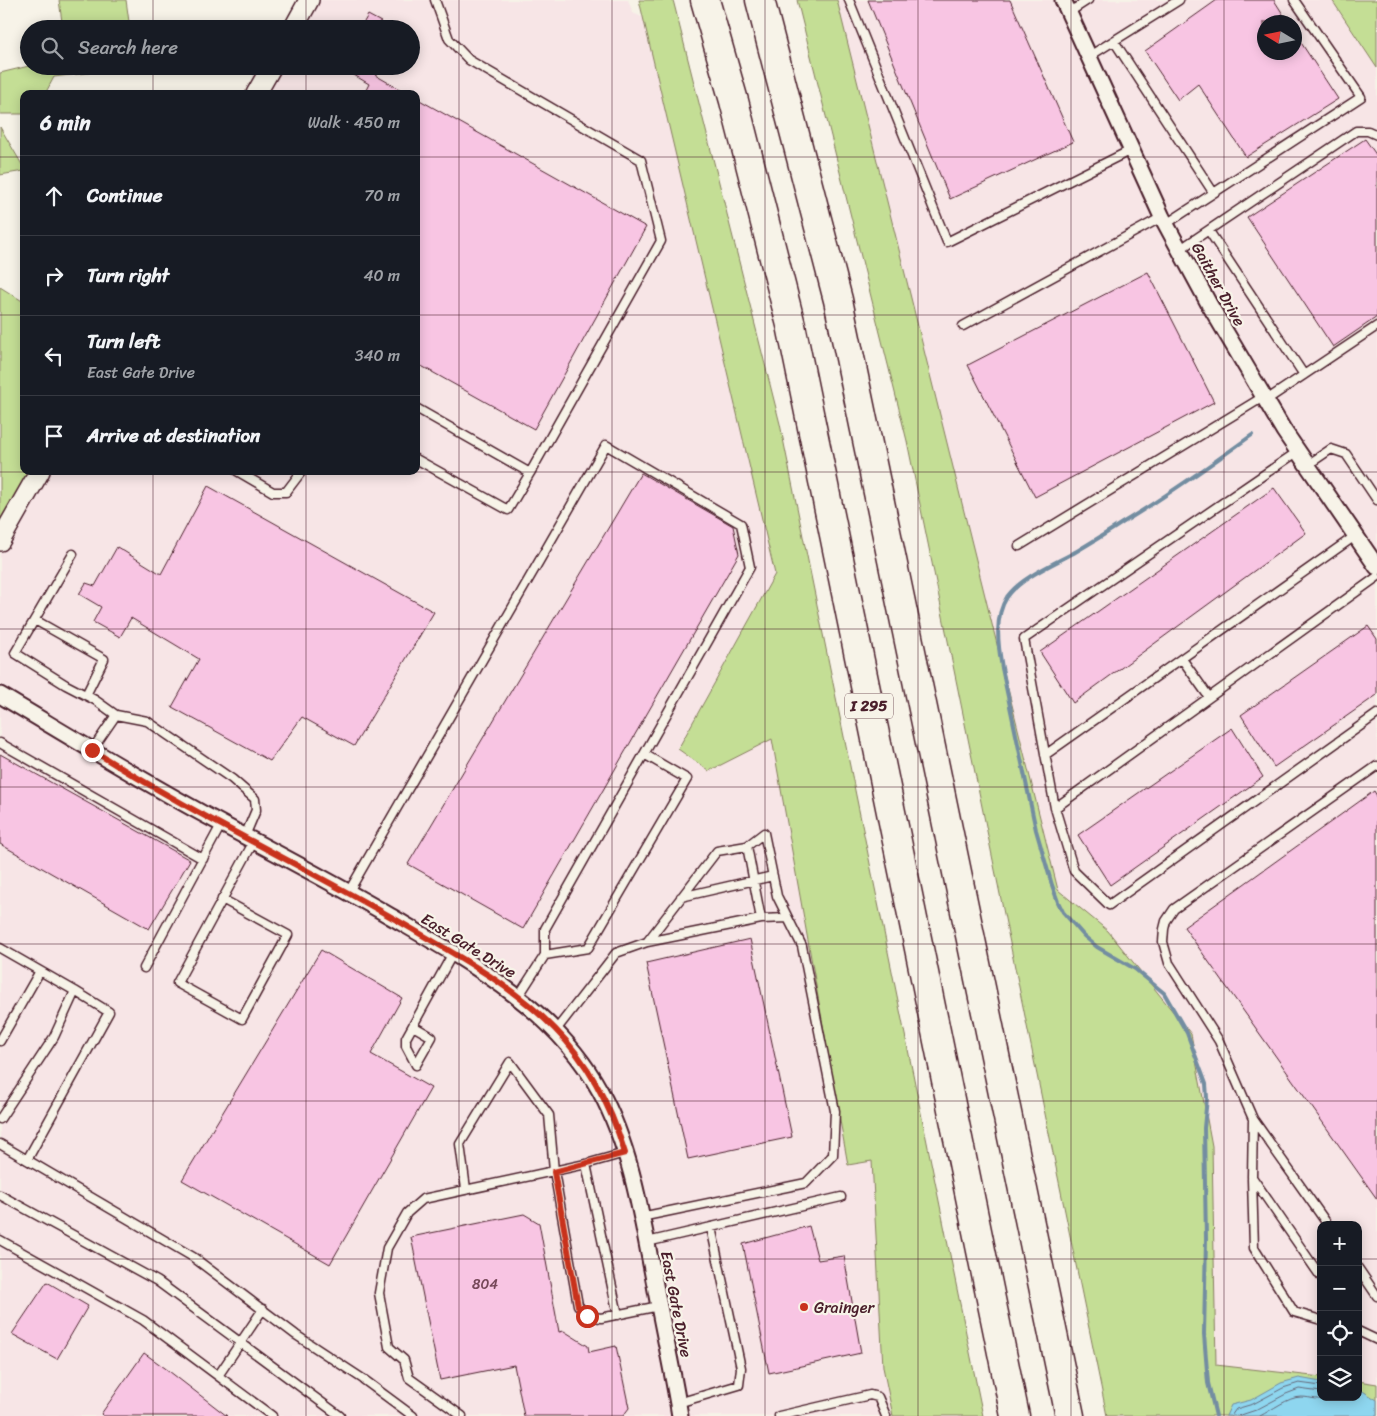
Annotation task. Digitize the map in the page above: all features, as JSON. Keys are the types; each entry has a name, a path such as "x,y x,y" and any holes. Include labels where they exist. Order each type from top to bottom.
{"highway":[{"name":"I 295","path":"705,0 734,101 791,325 1015,1416"},
{"path":"760,0 838,300 1070,1416"}],"street":[{"path":"298,20 309,0"},
{"name":"Gaither Drive","path":"1065,7 1130,150 1179,250 1264,399 1306,466 1377,567"},
{"path":"258,90 267,75"},
{"path":"0,541 38,475"},
{"name":"East Gate Drive","path":"0,695 138,778 250,838 453,953 518,997 556,1030 584,1064 601,1092 625,1153 647,1242 679,1410"}],"lane":[{"path":"420,461 508,510 661,241 641,160 469,60 449,40 435,0"},
{"path":"849,0 947,242 1130,150"},
{"path":"1065,7 1088,0"},
{"path":"1088,57 1179,0"},
{"path":"963,326 1164,221 1213,192 1360,97 1294,0"},
{"path":"1114,41 1213,192"},
{"path":"1179,250 1356,131 1368,131 1377,135"},
{"path":"1209,231 1304,375"},
{"path":"1019,546 1304,375 1377,326"},
{"path":"420,410 530,473"},
{"path":"348,893 606,445 741,524 750,567 545,929 545,956 518,997"},
{"path":"1306,466 1331,449 1346,454 1377,500"},
{"path":"1298,452 1024,639 1055,808 1074,871 1109,905 1377,714"},
{"path":"244,475 273,492 286,492 299,475"},
{"path":"1045,755 1355,536"},
{"path":"73,554 15,653 116,715 147,721 232,779 255,799 256,810 250,838 222,899 177,983 242,1019 288,935 222,899"},
{"path":"1055,808 1377,577"},
{"path":"35,620 104,659 86,695"},
{"path":"1182,659 1209,697"},
{"path":"92,750 116,715"},
{"path":"0,744 203,859"},
{"path":"545,956 588,948 687,778 644,754"},
{"path":"1325,1221 1253,1119 1219,1041 1169,963 1163,942 1166,920 1174,909 1377,766"},
{"path":"144,968 222,823"},
{"path":"641,1217 806,1183 834,1155 835,1110 802,946 777,896 764,833 748,846 717,851 647,942"},
{"path":"748,846 761,919"},
{"path":"681,897 773,876"},
{"path":"556,1030 616,953 647,942 761,919 788,918"},
{"path":"1,952 40,971 109,1012 27,1160"},
{"path":"413,1026 432,1037 416,1065 406,1046 406,1038 453,953"},
{"path":"0,1041 40,971"},
{"path":"0,1119 54,1037 75,991"},
{"path":"466,1189 460,1144 510,1062 549,1115 554,1172 578,1306 587,1316 601,1318 659,1306"},
{"path":"1253,1119 1254,1248 1294,1312 1317,1319"},
{"path":"0,1144 193,1257 296,1335 363,1379 413,1416"},
{"path":"462,1416 409,1378 404,1360 389,1347 379,1293 387,1248 407,1213 423,1199 554,1172 625,1153"},
{"path":"586,1164 618,1315"},
{"path":"1252,1177 1317,1271"},
{"path":"0,1195 157,1280 340,1416"},
{"path":"647,1242 841,1197"},
{"path":"679,1410 739,1385 741,1368 711,1227"},
{"path":"0,1240 143,1320 272,1416"},
{"path":"1362,1274 1377,1296"},
{"path":"218,1376 263,1309"},
{"path":"1362,1333 1377,1340"},
{"path":"779,1416 870,1395 878,1397 886,1416"}],"shaded area":[{"path":"308,0 628,0 633,13 644,18 672,135 683,169 807,701 949,1416 0,1416 0,538 36,475 420,475 420,90 256,90 265,75 420,75 420,20 296,20"},
{"path":"815,0 1332,0 1377,67 1377,1416 1126,1416"}],"green space":[{"path":"59,0 126,0 129,20 62,20"},
{"path":"639,0 673,0 780,424 983,1416 893,1416 883,1367 872,1161 848,1165 772,739 709,771 678,749 775,574"},
{"path":"797,0 837,0 1058,890 1108,931 1191,1034 1212,1146 1216,1365 1317,1377 1317,1401 1362,1401 1362,1382 1377,1384 1377,1416 1107,1416 907,441"},
{"path":"1332,0 1377,0 1377,68"},
{"path":"20,68 20,75 70,75 54,77 47,90 20,90 20,114 0,114 0,73"},
{"path":"0,127 20,161 20,172 0,175"},
{"path":"0,287 20,300 20,475 41,475 0,546"}],"water":[{"path":"1299,1378 1317,1381 1317,1401 1362,1401 1362,1391 1377,1400 1377,1416 1226,1416 1231,1405 1251,1400 1281,1383"}],"building":[{"path":"868,0 1010,0 1073,142 950,199"},
{"path":"1217,0 1274,0 1284,15 1257,15 1257,60 1302,60 1302,44 1338,99 1246,157 1198,84 1178,100 1145,51"},
{"path":"368,15 377,20 365,20"},
{"path":"354,75 375,75 401,90 366,90 369,84"},
{"path":"420,100 646,227 534,429 420,365"},
{"path":"1365,139 1377,156 1377,317 1333,347 1247,217"},
{"path":"1148,272 1214,402 1035,497 968,365"},
{"path":"641,473 733,526 739,554 523,929 408,864"},
{"path":"208,486 434,612 354,746 302,717 270,761 172,707 199,659 131,618 120,637 93,622 101,607 79,594 86,583 95,586 117,547 161,574"},
{"path":"1274,488 1306,533 1073,703 1040,652"},
{"path":"1368,626 1377,639 1377,695 1274,767 1241,715"},
{"path":"1232,728 1263,777 1110,885 1078,835"},
{"path":"0,754 190,860 149,929 0,844"},
{"path":"1374,791 1377,796 1377,1199 1184,927"},
{"path":"750,939 792,1137 688,1159 646,963"},
{"path":"321,950 402,998 371,1054 431,1088 330,1264 182,1180"},
{"path":"524,1214 539,1223 559,1332 564,1331 588,1346 589,1352 616,1346 629,1408 623,1416 524,1416 514,1365 440,1380 411,1237"},
{"name":"Grainger","path":"809,1226 818,1260 844,1256 861,1353 769,1373 743,1244"},
{"path":"47,1282 88,1306 57,1359 12,1334"},
{"path":"144,1353 227,1416 103,1416 101,1414"}],"waterway":[{"path":"1216,1416 1208,1383 1204,1334 1206,1239 1204,1128 1207,1098 1206,1084 1187,1033 1164,993 1135,969 1097,947 1084,936 1063,912 1058,902 1036,830 1002,668 998,631 1003,605 1007,597 1021,583 1039,571 1083,548 1155,502 1252,435"}],"place":[{"name":"Grainger","path":"804,1307"}],"route":[{"path":"92,750 138,778 322,877 424,936 506,988 556,1030 574,1051 601,1092 622,1141 625,1153 554,1172 578,1306 587,1316"}]}
